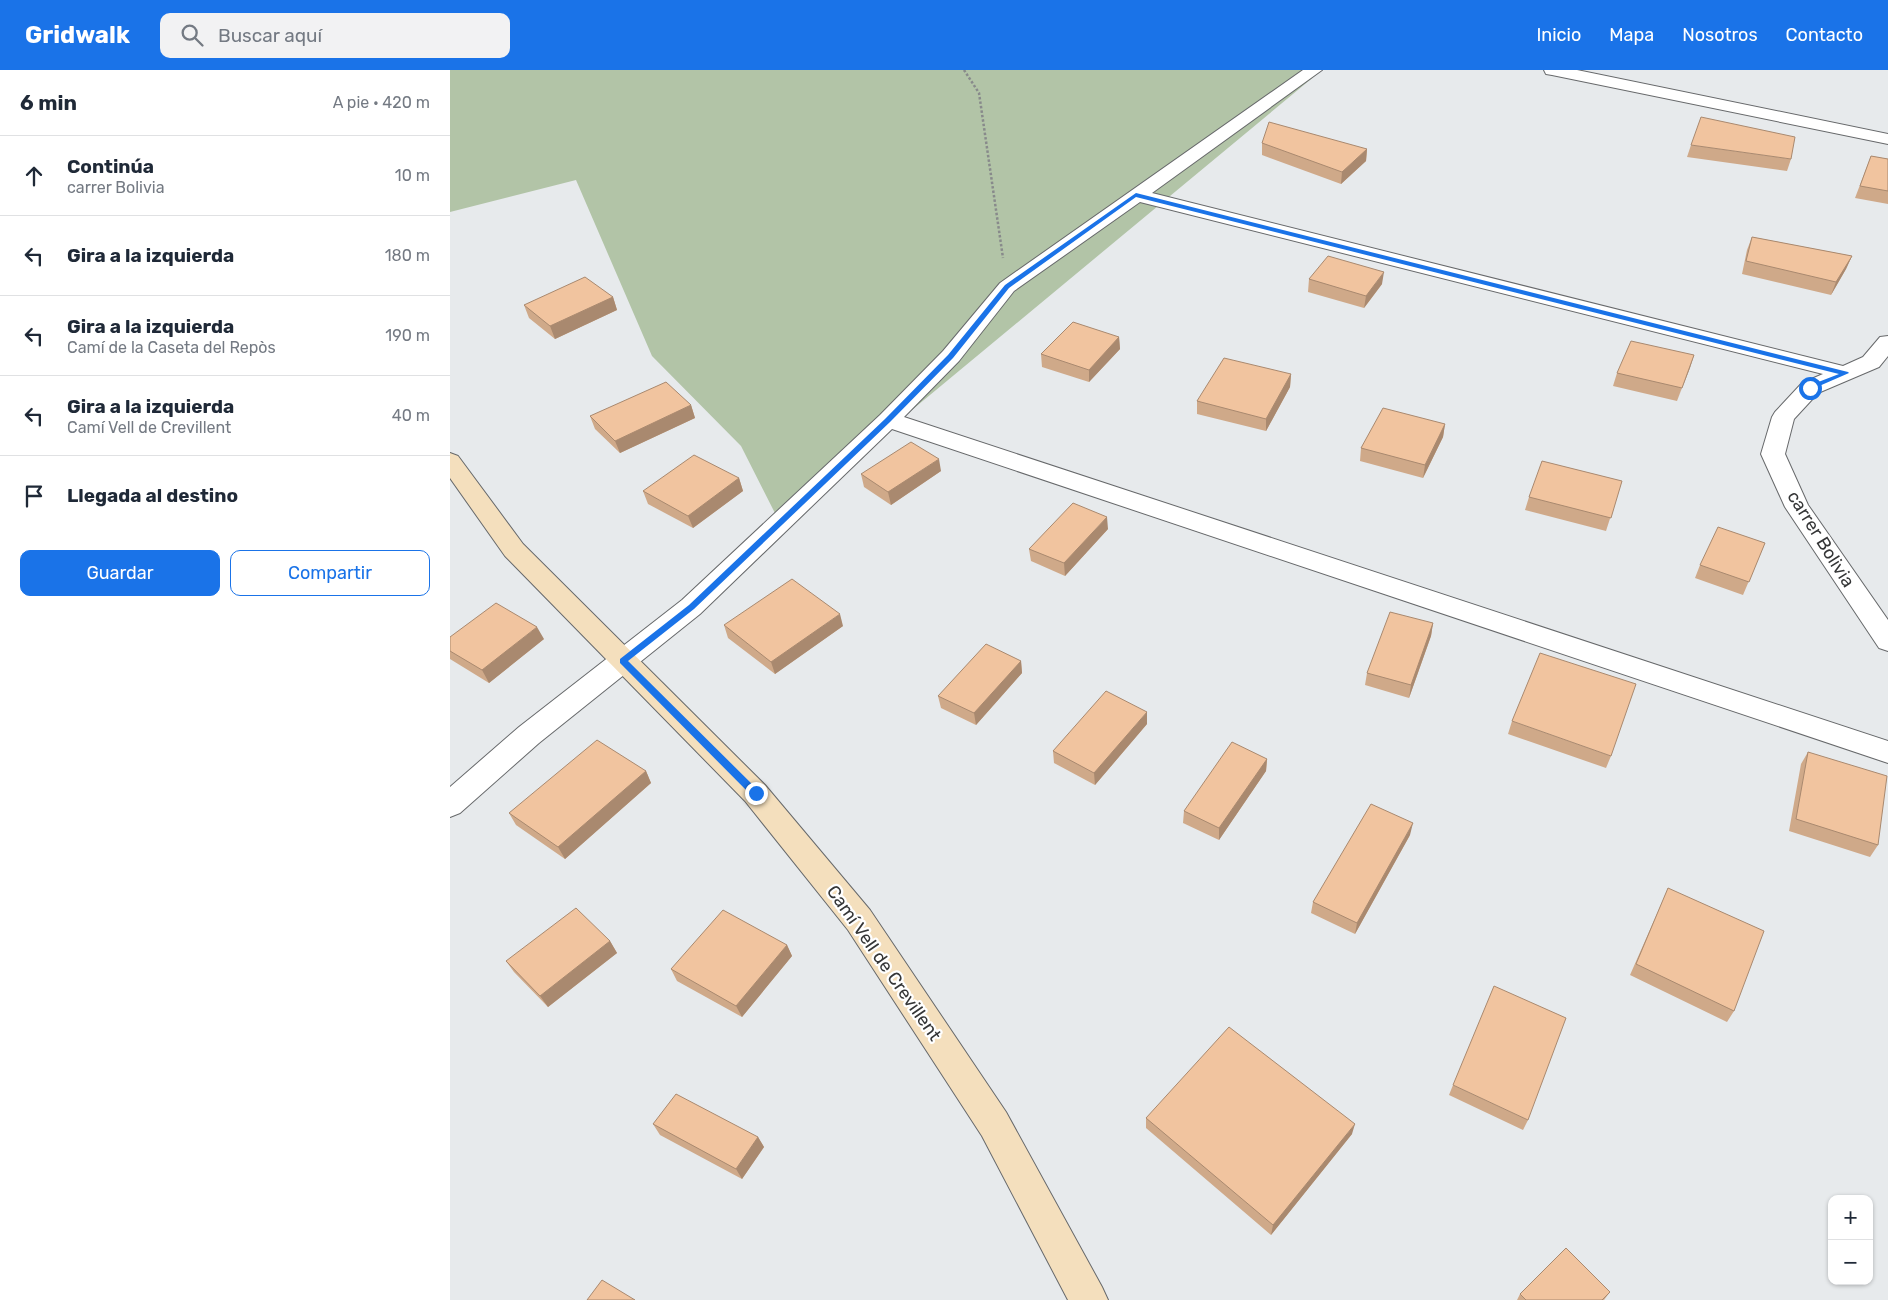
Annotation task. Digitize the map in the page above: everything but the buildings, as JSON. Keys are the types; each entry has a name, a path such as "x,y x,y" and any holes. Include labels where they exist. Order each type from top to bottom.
{"street":[{"path":"450,804 529,735 691,607 888,420 951,356 1007,286 1314,70"},
{"path":"1552,70 1888,140"},
{"path":"1136,195 1845,373"},
{"path":"1880,363 1888,342"},
{"name":"carrer Bolivia","path":"1880,363 1845,373 1810,388 1783,417 1773,454 1797,507 1888,641"},
{"path":"888,420 1888,752"},
{"name":"Camí Vell de Crevillent","path":"450,461 514,550 756,793 859,920 994,1124 1089,1300"}],"path":[{"path":"964,70 979,93 1007,286"}],"green space":[{"path":"450,70 1322,70 813,492 780,523 741,446 652,356 576,180 450,212"}],"route":[{"path":"756,793 623,661 691,607 888,420 951,356 1007,286 1136,195 1845,373 1810,388"}]}
